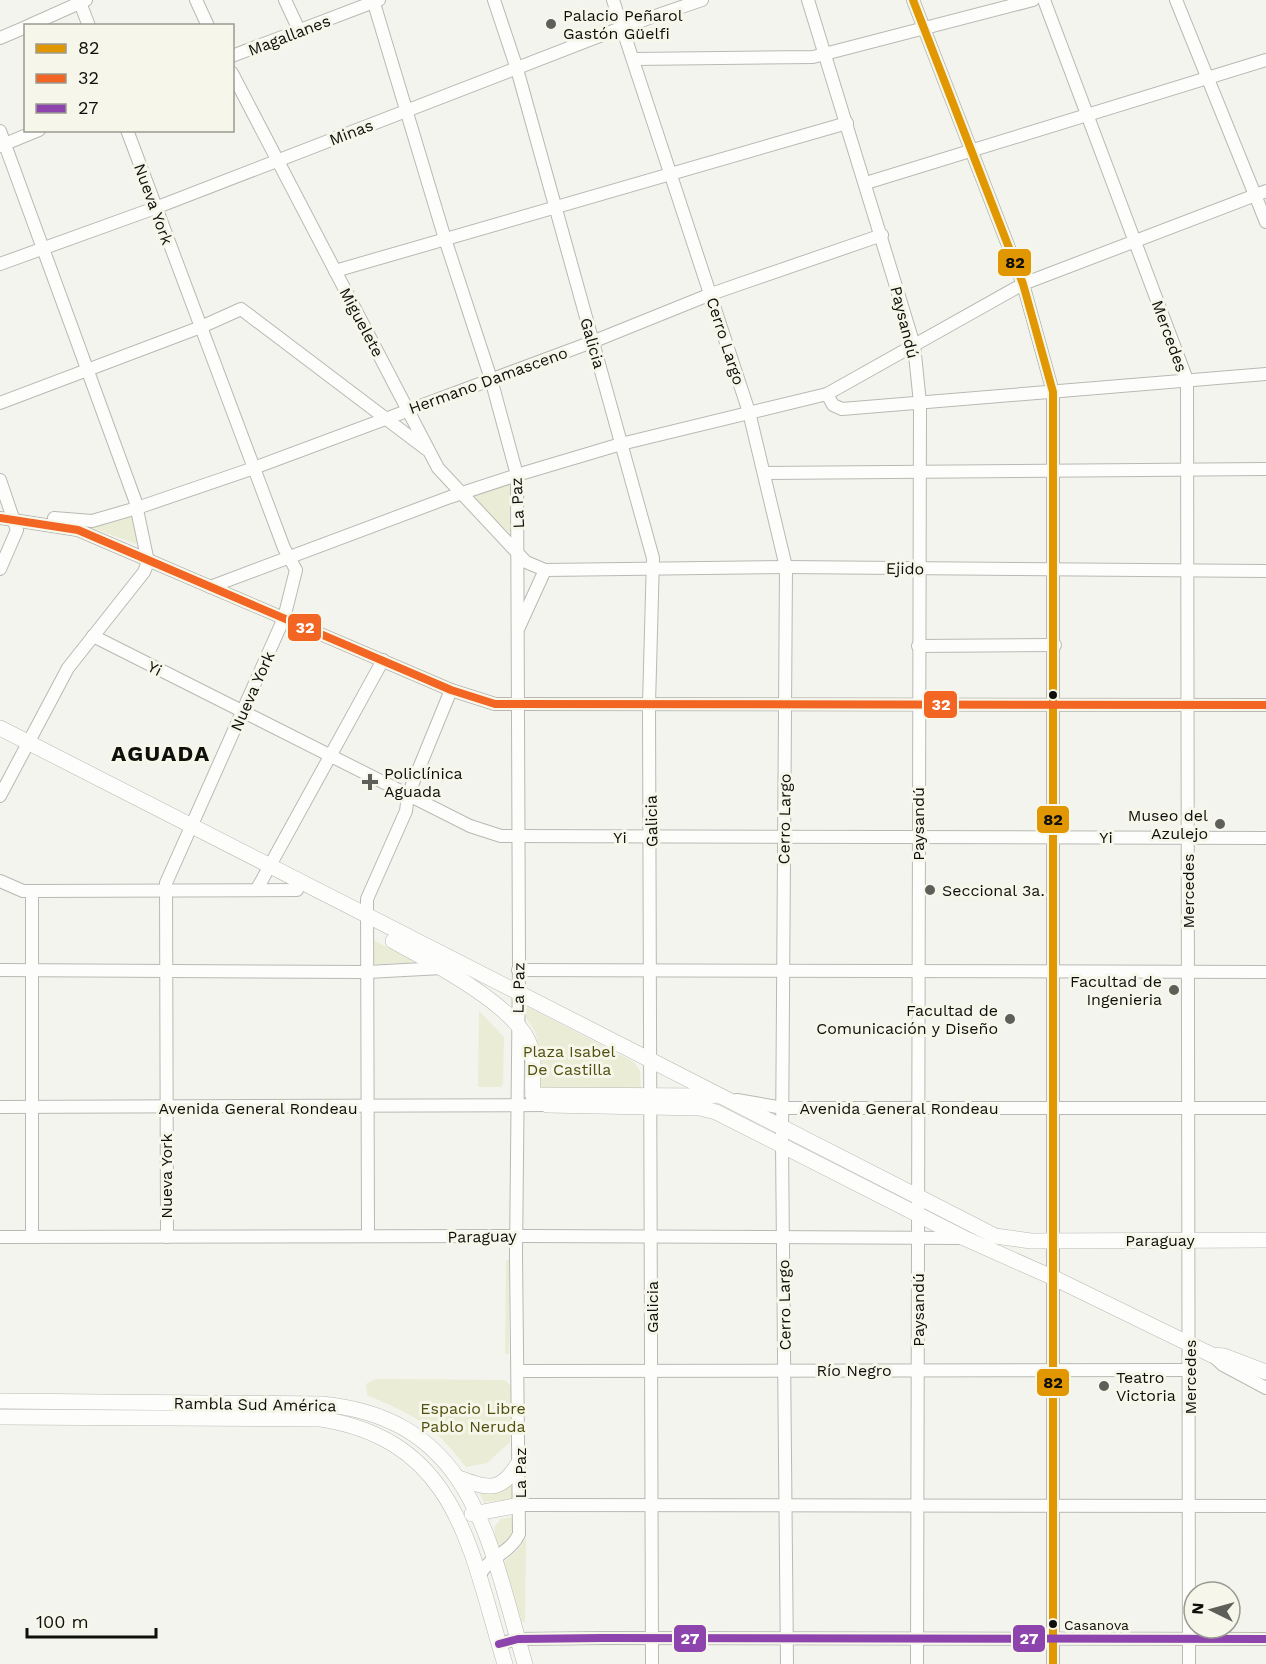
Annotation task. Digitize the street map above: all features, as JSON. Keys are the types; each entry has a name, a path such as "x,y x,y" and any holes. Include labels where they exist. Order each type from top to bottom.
{"main road":[{"path":"0,728 26,746 367,921 479,991 517,1026"},
{"path":"0,738 26,746"},
{"path":"268,870 297,890 367,921"},
{"name":"Paraguay","path":"367,921 518,991 995,1236 1016,1240 1266,1240"},
{"name":"La Paz","path":"517,1026 531,1047 533,1095"},
{"name":"Avenida General Rondeau","path":"547,1105 651,1100 693,1094 727,1099"},
{"path":"533,1095 547,1105"},
{"name":"Avenida General Rondeau","path":"533,1095 651,1100"},
{"path":"651,1100 716,1112 964,1238 1054,1278 1212,1355 1224,1356 1266,1372"},
{"name":"Rambla Sud América","path":"0,1401 345,1406 379,1416 416,1436 436,1453 458,1478 480,1514 525,1664"},
{"name":"Rambla Sud América","path":"0,1417 321,1419 345,1423 378,1435 406,1451 436,1481 455,1509 479,1577 505,1664"},
{"path":"458,1478 479,1487 496,1486 504,1483 520,1461"},
{"path":"455,1509 480,1514 520,1505"}],"street":[{"path":"196,0 207,24"},
{"path":"285,0 299,30"},
{"name":"Galicia","path":"494,0 517,69 653,558 649,704 652,1664"},
{"name":"Cerro Largo","path":"613,0 673,175 749,412 786,567 782,1144 787,1664"},
{"name":"Minas","path":"0,264 154,208 623,27 702,0"},
{"name":"Paysandú","path":"808,0 914,345 920,403 917,1664"},
{"path":"913,0 1023,284 1053,392 1055,569 1053,1664"},
{"path":"634,59 803,57 826,54 1033,0"},
{"name":"Mercedes","path":"1044,0 1187,380 1191,1344 1189,1580"},
{"path":"1176,0 1206,79 1260,193 1266,222"},
{"path":"31,24 82,1 88,24"},
{"name":"Magallanes","path":"234,56 375,1"},
{"name":"La Paz","path":"375,1 405,111 444,239 491,379 517,475 519,970 516,1236 520,1505 519,1534 515,1542 511,1549 494,1558 483,1569 479,1577"},
{"path":"0,38 24,27"},
{"path":"866,183 1087,117 1266,60"},
{"name":"Miguelete","path":"234,77 438,468 518,552"},
{"path":"335,271 847,123"},
{"path":"0,796 68,668 144,572 147,559 137,508 1,140 31,132"},
{"name":"Nueva York","path":"128,132 154,208 284,548 296,570 284,618 168,878 165,970 166,1237"},
{"path":"210,586 291,558 461,493 517,475 621,444 826,394 1023,284 1260,193"},
{"name":"Hermano Damasceno","path":"15,519 33,516 92,520 137,508 254,468 592,342 711,294 882,235"},
{"path":"0,403 201,327 241,309 429,451"},
{"path":"826,394 829,401 842,409 1266,374"},
{"path":"764,473 1266,469"},
{"path":"0,480 15,519 16,533 0,569"},
{"path":"0,518 78,530 480,701 517,704 1266,705"},
{"path":"517,632 544,570 526,562 518,552"},
{"name":"Ejido","path":"544,570 786,567 1266,571"},
{"name":"Yi","path":"93,636 482,832 518,837 1266,838"},
{"path":"918,646 1055,645"},
{"path":"257,889 382,660"},
{"path":"368,1236 367,921 369,894 406,811 408,795 451,690"},
{"path":"0,881 23,891 297,890"},
{"path":"32,891 32,1237"},
{"path":"0,970 367,972 442,968"},
{"path":"519,970 1266,972"},
{"name":"Avenida General Rondeau","path":"516,1105 533,1095"},
{"name":"Avenida General Rondeau","path":"727,1099 783,1108 1266,1108"},
{"name":"Avenida General Rondeau","path":"0,1107 367,1108 547,1105"},
{"name":"Paraguay","path":"0,1237 964,1238"},
{"path":"1212,1355 1223,1365 1266,1388"},
{"name":"Río Negro","path":"518,1371 1190,1370"},
{"path":"520,1505 1266,1506"},
{"path":"499,1644 518,1639 578,1638 1182,1639"},
{"path":"1242,1639 1266,1639"},
{"name":"Mercedes","path":"1189,1640 1189,1664"}],"green space":[{"path":"510,483 511,531 508,532 474,497 474,494"},
{"path":"132,517 138,539 136,544 90,527 92,524 108,524"},
{"path":"373,940 412,960 411,963 373,964"},
{"name":"Plaza Isabel De Castilla","path":"526,1006 634,1062 640,1071 641,1088 540,1088 539,1045 526,1016"},
{"path":"479,1011 504,1037 503,1084 501,1087 478,1087"},
{"path":"506,1260 509,1260 509,1354 505,1354"},
{"name":"Espacio Libre Pablo Neruda","path":"375,1379 505,1380 511,1386 510,1442 487,1463 466,1467 443,1440 422,1422 367,1395 366,1384"},
{"path":"515,1477 514,1499 484,1502 478,1491 494,1492 507,1485"},
{"path":"513,1517 511,1540 498,1549 494,1527 501,1519"},
{"path":"526,1538 525,1622 522,1622 503,1562 517,1551"}],"transit line":[{"name":"82","path":"913,0 1023,284 1053,392 1053,1664"},
{"name":"32","path":"0,518 78,530 451,690 495,704 1266,705"},
{"name":"27","path":"499,1644 518,1639 602,1638 1266,1639"}],"place":[{"name":"Palacio Peñarol Gastón Güelfi","path":"551,24"},
{"name":"Policlínica Aguada","path":"370,782"},
{"name":"Museo del Azulejo","path":"1220,824"},
{"name":"Seccional 3a.","path":"930,890"},
{"name":"Facultad de Ingenieria","path":"1174,990"},
{"name":"Facultad de Comunicación y Diseño","path":"1010,1019"},
{"name":"Teatro Victoria","path":"1104,1386"},
{"name":"Casanova","path":"1053,1624"}],"district":[{"name":"AGUADA","path":"161,753"}]}
